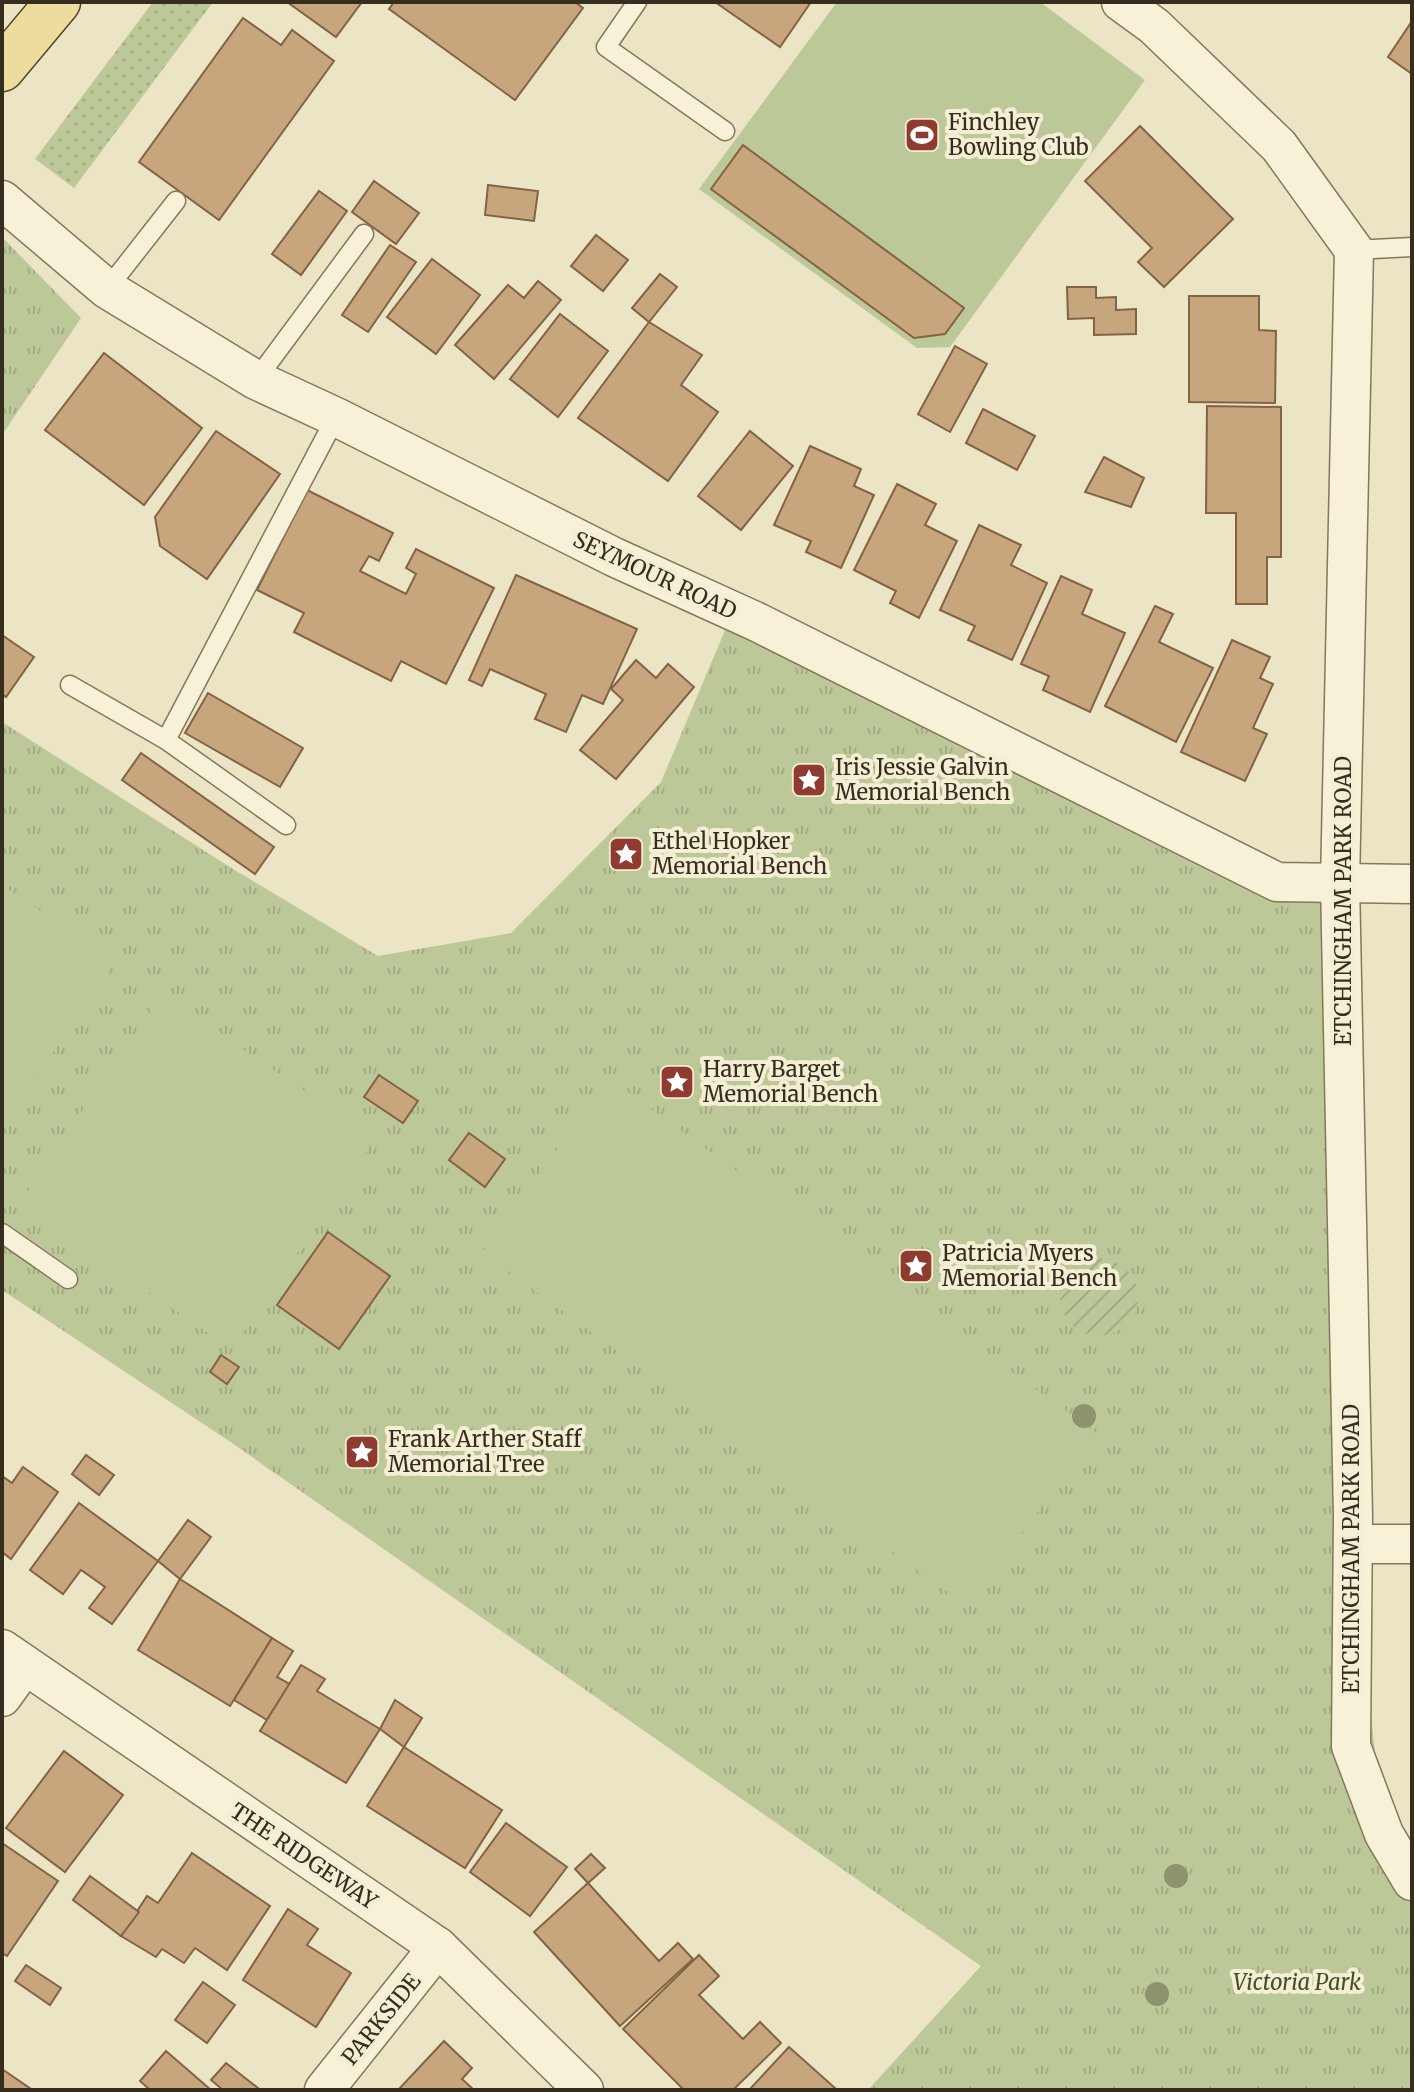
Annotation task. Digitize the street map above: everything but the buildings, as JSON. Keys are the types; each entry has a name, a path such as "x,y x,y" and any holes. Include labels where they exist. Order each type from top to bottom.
{"main road":[{"path":"2,69 58,2"}],"street":[{"path":"1121,2 1162,14 1279,146 1354,250"},
{"name":"SEYMOUR ROAD","path":"2,200 107,289 256,380 614,557 726,607 1277,882 1412,884"},
{"name":"ETCHINGHAM PARK ROAD","path":"1354,250 1340,882 1353,1544 1351,1746 1384,1834 1412,1881"},
{"path":"1353,1544 1412,1544"},
{"path":"2,1697 13,1657"},
{"name":"THE RIDGEWAY","path":"13,1657 438,1947 584,2090"},
{"name":"PARKSIDE","path":"324,2090 438,1947"}],"lane":[{"path":"637,2 606,47 725,131"},
{"path":"107,289 176,201"},
{"path":"256,380 364,234"},
{"path":"1354,250 1412,247"},
{"path":"166,740 336,417"},
{"path":"70,685 166,740 286,825"},
{"path":"2,1233 68,1279"}],"green space":[{"path":"153,2 213,2 74,188 35,159"},
{"name":"Finchley Bowling Club","path":"837,2 1040,2 1145,80 950,347 917,348 699,189"},
{"path":"2,237 81,318 2,435"},
{"name":"Victoria Park","path":"734,609 1281,884 1337,885 1351,1536 1384,1833 1412,1880 1412,2090 868,2090 981,1966 229,1441 2,1290 2,722 233,869 378,956 511,933 661,782"},
{"path":"2,885 115,962 2,1127"},
{"path":"162,994 375,1139 232,1349 19,1204"},
{"path":"609,1078 1096,1433 968,1607 482,1252"},
{"path":"1099,1258 1114,1261 1131,1275 1138,1297 1135,1312 1121,1329 1099,1336 1084,1333 1067,1319 1060,1297 1063,1282 1077,1265"}],"place":[{"name":"Finchley Bowling Club","path":"922,135"},
{"name":"Iris Jessie Galvin Memorial Bench","path":"809,780"},
{"name":"Ethel Hopker Memorial Bench","path":"626,854"},
{"name":"Harry Barget Memorial Bench","path":"677,1082"},
{"name":"Patricia Myers Memorial Bench","path":"916,1266"},
{"name":"Frank Arther Staff Memorial Tree","path":"362,1452"}]}
